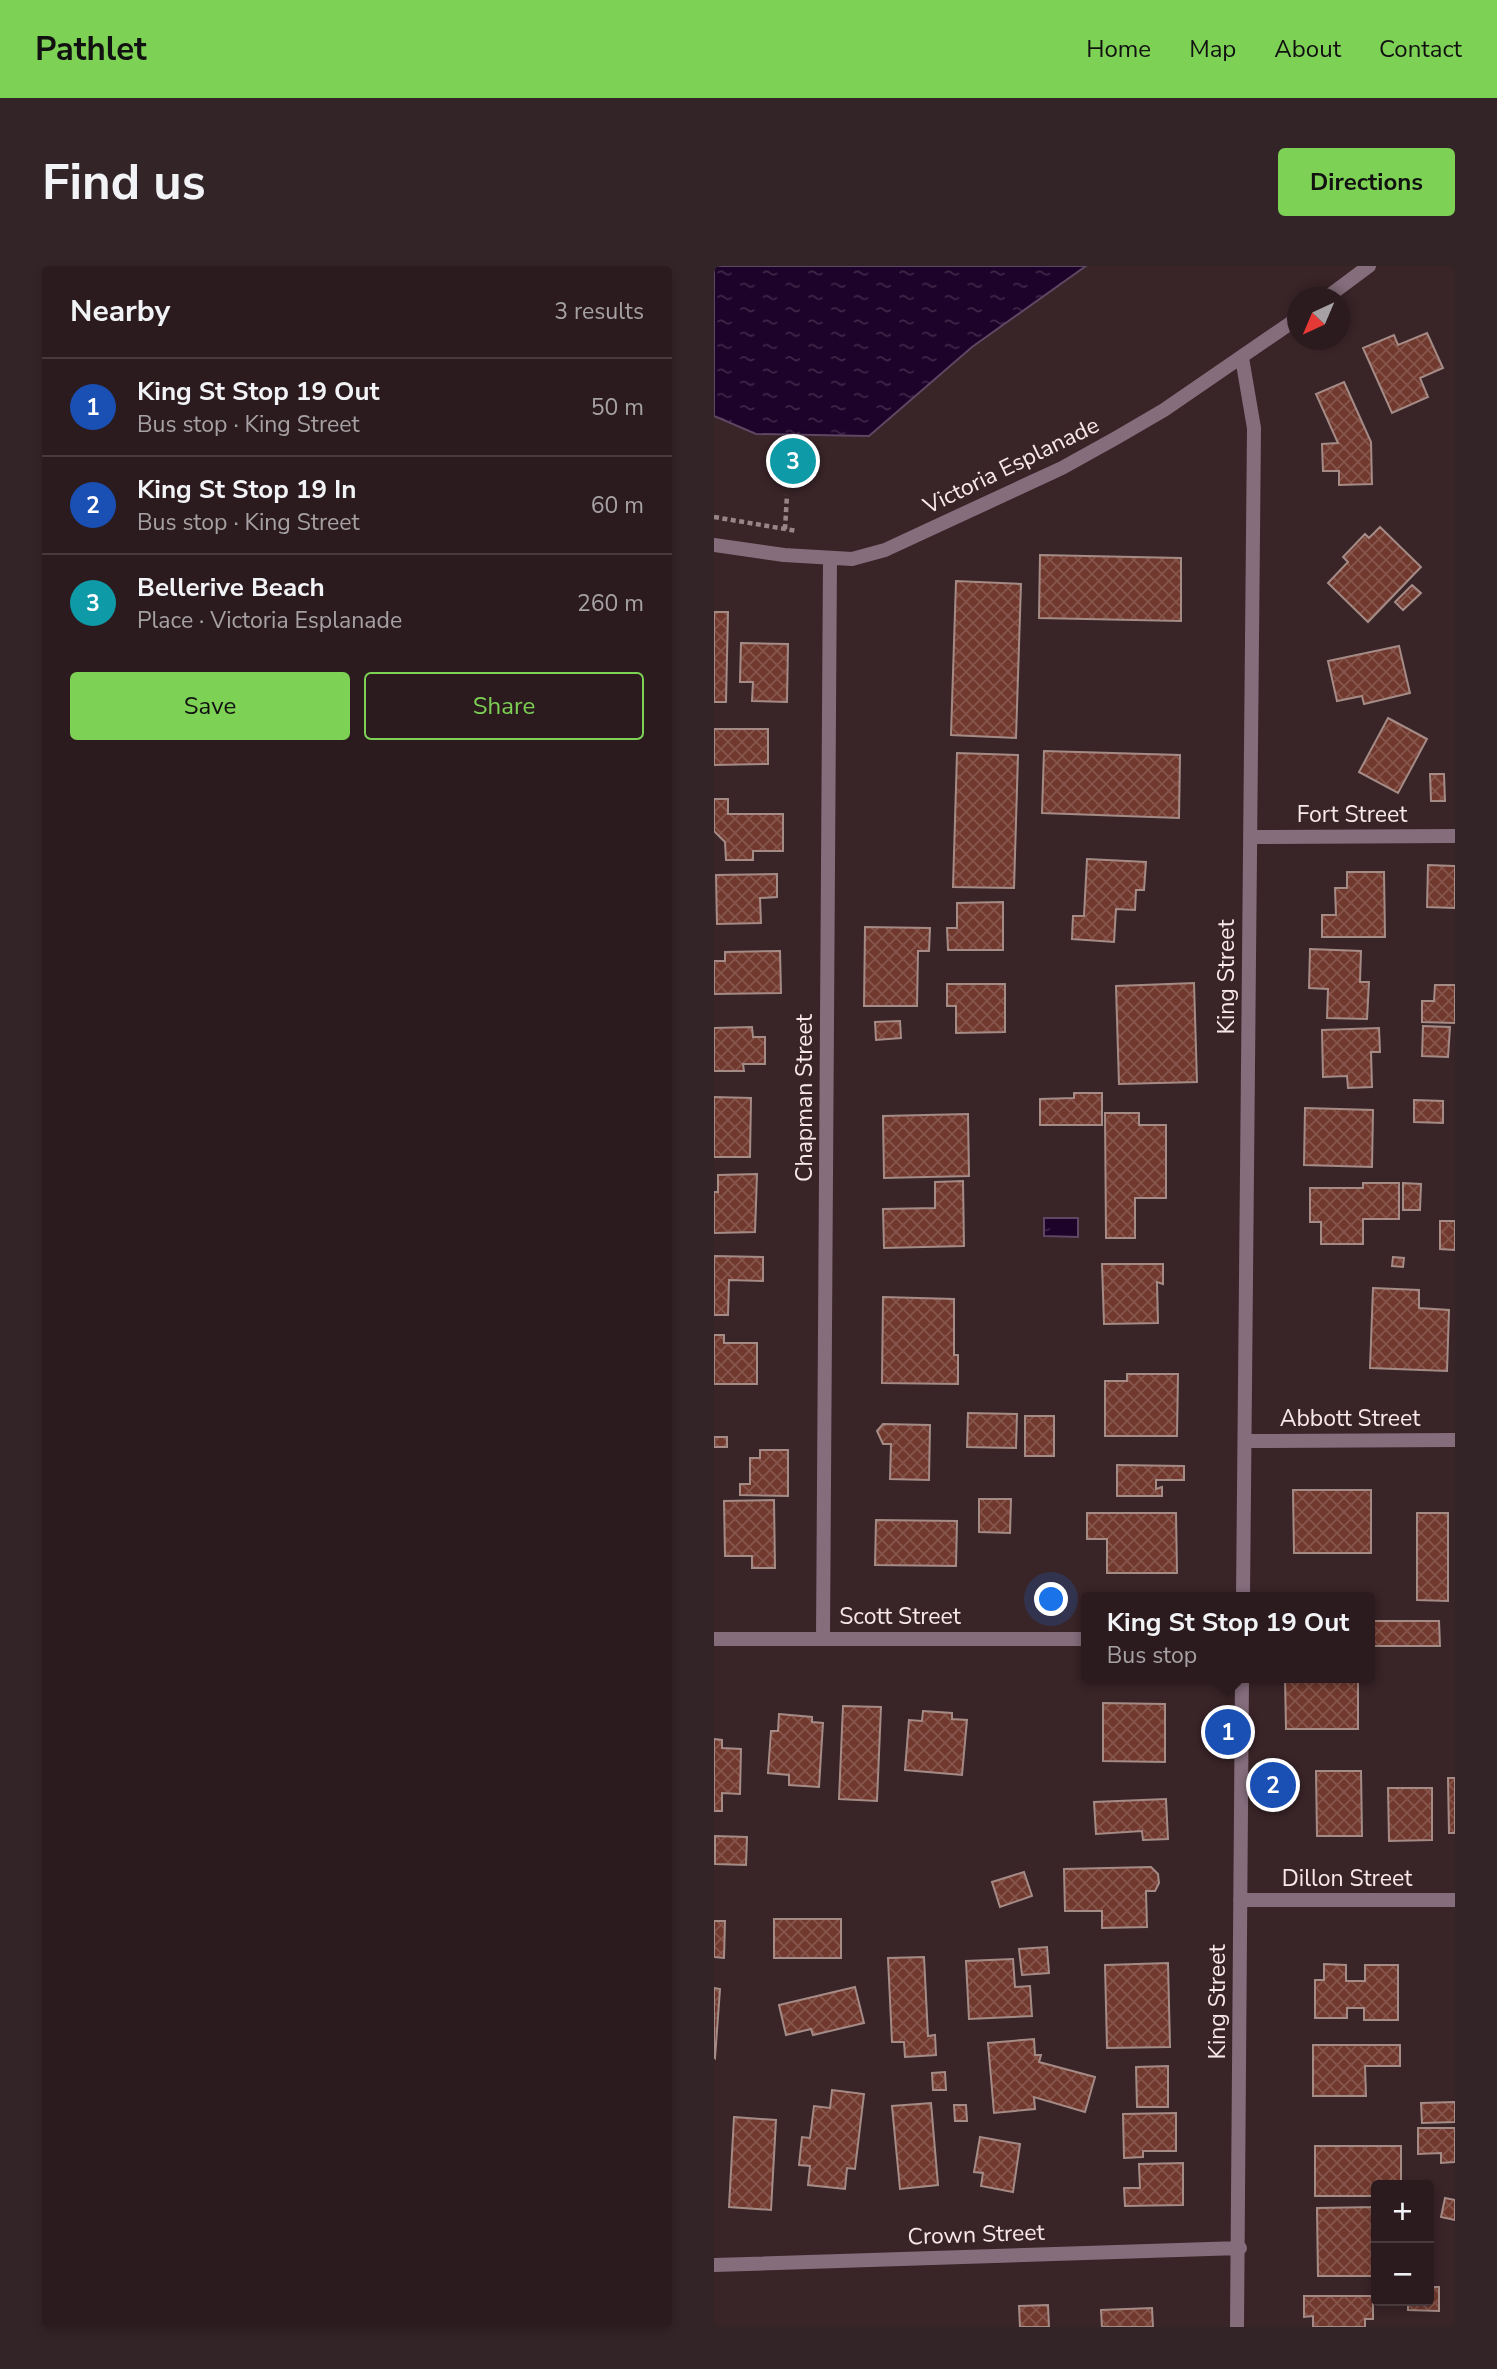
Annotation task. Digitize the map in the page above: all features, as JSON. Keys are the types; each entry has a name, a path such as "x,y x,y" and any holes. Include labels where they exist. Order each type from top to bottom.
{"street":[{"path":"1341,287 1369,266"},
{"name":"Victoria Esplanade","path":"714,545 852,559 885,550 1062,468 1164,410 1287,325"},
{"name":"King Street","path":"1242,358 1254,428 1243,1592"},
{"name":"Chapman Street","path":"823,1638 830,558"},
{"name":"Fort Street","path":"1250,837 1455,836"},
{"name":"Abbott Street","path":"1246,1441 1455,1440"},
{"name":"Scott Street","path":"714,1639 1081,1639"},
{"name":"King Street","path":"1237,2327 1240,2248 1242,1683"},
{"name":"Dillon Street","path":"1240,1900 1455,1900"},
{"name":"Crown Street","path":"714,2265 1240,2248"}],"path":[{"path":"785,529 787,495"}],"water":[{"path":"714,266 1086,266 972,347 869,436 756,434 714,416"},
{"path":"1044,1218 1078,1218 1078,1237 1044,1236"}],"building":[{"path":"1427,333 1443,368 1420,378 1428,397 1392,413 1363,348 1394,335 1398,345"},
{"path":"1344,382 1371,442 1372,484 1339,485 1339,471 1323,471 1322,444 1338,443 1316,394"},
{"path":"1380,527 1421,567 1368,622 1328,583 1348,562 1343,557 1365,534 1369,538"},
{"path":"1040,555 1181,558 1181,621 1039,618"},
{"path":"956,581 1021,584 1016,738 951,735"},
{"path":"1412,585 1421,593 1403,610 1395,602"},
{"path":"714,612 728,612 726,702 714,702"},
{"path":"741,643 788,644 787,702 752,701 753,682 740,682"},
{"path":"1399,646 1410,693 1364,704 1362,696 1337,701 1328,661"},
{"path":"1388,718 1427,739 1398,793 1359,772"},
{"path":"714,729 768,729 768,764 714,765"},
{"path":"1044,751 1180,755 1179,818 1042,813"},
{"path":"957,753 1018,755 1014,888 953,887"},
{"path":"1430,774 1444,774 1445,801 1431,801"},
{"path":"714,799 728,799 728,814 783,814 783,851 753,851 753,860 726,860 725,842 714,831"},
{"path":"1087,859 1146,862 1144,890 1136,890 1135,910 1116,909 1114,942 1072,939 1073,916 1084,916"},
{"path":"1428,865 1455,866 1455,908 1427,907"},
{"path":"1347,872 1384,872 1385,937 1322,937 1322,915 1336,915 1335,888 1347,888"},
{"path":"777,874 777,897 760,898 761,923 717,924 716,875"},
{"path":"1003,902 1003,950 948,950 947,928 957,928 957,903"},
{"path":"865,927 930,928 929,951 918,951 917,1006 864,1006"},
{"path":"1310,949 1361,951 1360,982 1369,982 1367,1019 1327,1018 1328,989 1309,988"},
{"path":"780,951 781,993 714,994 714,961 725,961 725,952"},
{"path":"1194,983 1197,1082 1119,1084 1116,986"},
{"path":"947,984 1005,984 1005,1032 956,1033 956,1006 947,1006"},
{"path":"1435,985 1455,985 1455,1023 1422,1022 1422,1001 1434,1001"},
{"path":"900,1021 901,1038 876,1040 875,1022"},
{"path":"1423,1026 1450,1027 1448,1057 1422,1056"},
{"path":"752,1027 753,1037 765,1037 765,1064 743,1064 744,1071 714,1071 714,1028"},
{"path":"1379,1028 1380,1052 1371,1052 1372,1087 1348,1088 1347,1076 1323,1077 1322,1030"},
{"path":"1074,1093 1102,1093 1102,1125 1040,1125 1040,1099 1074,1098"},
{"path":"714,1097 751,1098 750,1157 714,1157"},
{"path":"1414,1100 1443,1101 1443,1123 1414,1122"},
{"path":"1305,1108 1373,1110 1372,1167 1304,1165"},
{"path":"1105,1113 1139,1113 1139,1125 1166,1125 1166,1198 1135,1198 1135,1238 1106,1238"},
{"path":"968,1114 969,1176 884,1178 883,1116"},
{"path":"757,1174 755,1232 714,1233 714,1192 718,1192 718,1175"},
{"path":"963,1181 964,1246 884,1248 883,1209 935,1208 935,1182"},
{"path":"1363,1183 1399,1183 1399,1219 1363,1219 1363,1244 1321,1244 1321,1222 1310,1222 1310,1188 1363,1188"},
{"path":"1403,1183 1421,1184 1420,1210 1403,1210"},
{"path":"1440,1221 1455,1221 1455,1250 1440,1249"},
{"path":"714,1256 763,1257 763,1281 729,1280 728,1315 714,1315"},
{"path":"1393,1257 1404,1258 1403,1267 1392,1266"},
{"path":"1102,1264 1163,1264 1163,1284 1157,1282 1158,1323 1104,1324"},
{"path":"1373,1288 1419,1290 1419,1308 1449,1310 1447,1371 1370,1368"},
{"path":"883,1297 954,1299 954,1355 958,1355 958,1384 882,1383"},
{"path":"714,1335 724,1335 724,1343 757,1343 757,1384 714,1384"},
{"path":"1127,1374 1178,1374 1177,1436 1105,1436 1105,1381 1127,1381"},
{"path":"968,1413 1017,1414 1016,1448 967,1447"},
{"path":"1025,1416 1054,1416 1054,1456 1025,1456"},
{"path":"883,1424 930,1425 929,1480 890,1479 891,1444 883,1444 877,1431"},
{"path":"714,1437 727,1437 727,1447 714,1447"},
{"path":"760,1450 788,1450 788,1496 740,1495 740,1484 750,1484 750,1458 760,1458"},
{"path":"1117,1465 1184,1466 1184,1480 1156,1480 1156,1489 1162,1487 1162,1496 1117,1496"},
{"path":"1293,1490 1371,1490 1371,1553 1294,1553"},
{"path":"979,1499 1011,1499 1010,1533 979,1532"},
{"path":"774,1500 775,1568 752,1568 752,1556 725,1556 724,1501"},
{"path":"1087,1513 1176,1513 1177,1573 1107,1573 1107,1539 1087,1539"},
{"path":"1417,1513 1448,1513 1448,1601 1417,1600"},
{"path":"876,1520 957,1521 956,1566 875,1565"},
{"path":"1375,1621 1439,1621 1440,1646 1375,1646"},
{"path":"1285,1683 1358,1683 1358,1729 1286,1729"},
{"path":"1103,1703 1165,1704 1165,1762 1103,1761"},
{"path":"843,1706 881,1707 877,1801 839,1799"},
{"path":"923,1711 952,1713 952,1719 967,1720 962,1775 905,1770 909,1720 922,1721"},
{"path":"779,1714 812,1717 812,1722 823,1723 819,1787 789,1785 789,1775 768,1773 771,1731 778,1731"},
{"path":"714,1739 722,1740 722,1748 741,1749 740,1794 722,1793 722,1811 714,1811"},
{"path":"1316,1771 1361,1771 1362,1836 1317,1836"},
{"path":"1448,1778 1455,1778 1455,1833 1449,1833"},
{"path":"1388,1788 1432,1788 1432,1840 1389,1841"},
{"path":"1166,1799 1168,1839 1143,1840 1142,1831 1096,1834 1094,1802"},
{"path":"715,1836 747,1837 746,1865 715,1864"},
{"path":"1151,1867 1158,1874 1159,1883 1155,1891 1146,1891 1147,1927 1102,1928 1102,1911 1065,1911 1064,1869"},
{"path":"1024,1872 1032,1896 1000,1907 992,1882"},
{"path":"774,1919 841,1919 841,1958 774,1958"},
{"path":"714,1921 725,1921 724,1958 714,1957"},
{"path":"1047,1947 1049,1973 1022,1975 1019,1949"},
{"path":"924,1957 928,2036 935,2035 936,2055 905,2057 904,2042 892,2042 888,1958"},
{"path":"1013,1959 1015,1987 1030,1986 1032,2016 969,2019 966,1961"},
{"path":"1168,1963 1170,2047 1107,2048 1105,1965"},
{"path":"1324,1964 1346,1965 1346,1981 1365,1981 1365,1965 1398,1965 1398,2020 1364,2020 1364,2008 1347,2008 1347,2018 1315,2018 1315,1980 1324,1980"},
{"path":"855,1987 864,2023 813,2035 811,2029 786,2035 779,2005"},
{"path":"714,1988 720,1989 715,2058 714,2057"},
{"path":"1034,2039 1035,2055 1041,2055 1039,2062 1095,2077 1085,2112 1034,2097 1035,2109 994,2113 988,2043"},
{"path":"1313,2045 1400,2045 1400,2066 1365,2066 1366,2096 1313,2096"},
{"path":"1168,2066 1168,2107 1137,2107 1136,2067"},
{"path":"945,2072 946,2090 933,2090 932,2073"},
{"path":"832,2090 864,2094 855,2169 847,2168 845,2189 808,2185 810,2166 799,2165 802,2137 810,2138 814,2106 830,2108"},
{"path":"1455,2102 1455,2122 1422,2123 1421,2103"},
{"path":"931,2103 938,2185 900,2189 892,2106"},
{"path":"954,2105 966,2105 967,2121 955,2121"},
{"path":"1176,2113 1176,2151 1143,2151 1143,2157 1124,2158 1123,2114"},
{"path":"734,2117 776,2120 771,2210 729,2207"},
{"path":"1418,2128 1455,2128 1455,2162 1441,2163 1441,2153 1418,2154"},
{"path":"980,2137 1020,2144 1013,2192 981,2186 983,2173 974,2172"},
{"path":"1315,2146 1401,2146 1401,2180 1371,2180 1371,2196 1315,2196"},
{"path":"1183,2163 1183,2205 1125,2206 1124,2188 1140,2188 1139,2164"},
{"path":"1445,2198 1455,2200 1455,2220 1441,2217"},
{"path":"1371,2207 1371,2276 1318,2276 1317,2208"},
{"path":"1434,2287 1439,2287 1439,2311 1408,2310 1408,2306 1434,2306"},
{"path":"1304,2296 1371,2296 1373,2319 1365,2319 1365,2327 1313,2327 1313,2316 1304,2317"},
{"path":"1048,2305 1049,2327 1020,2327 1019,2306"},
{"path":"1152,2308 1153,2327 1102,2327 1101,2310"}],"place":[{"name":"Bellerive Beach","path":"793,461"},
{"name":"King St Stop 19 Out","path":"1228,1732"},
{"name":"King St Stop 19 In","path":"1273,1785"}]}
